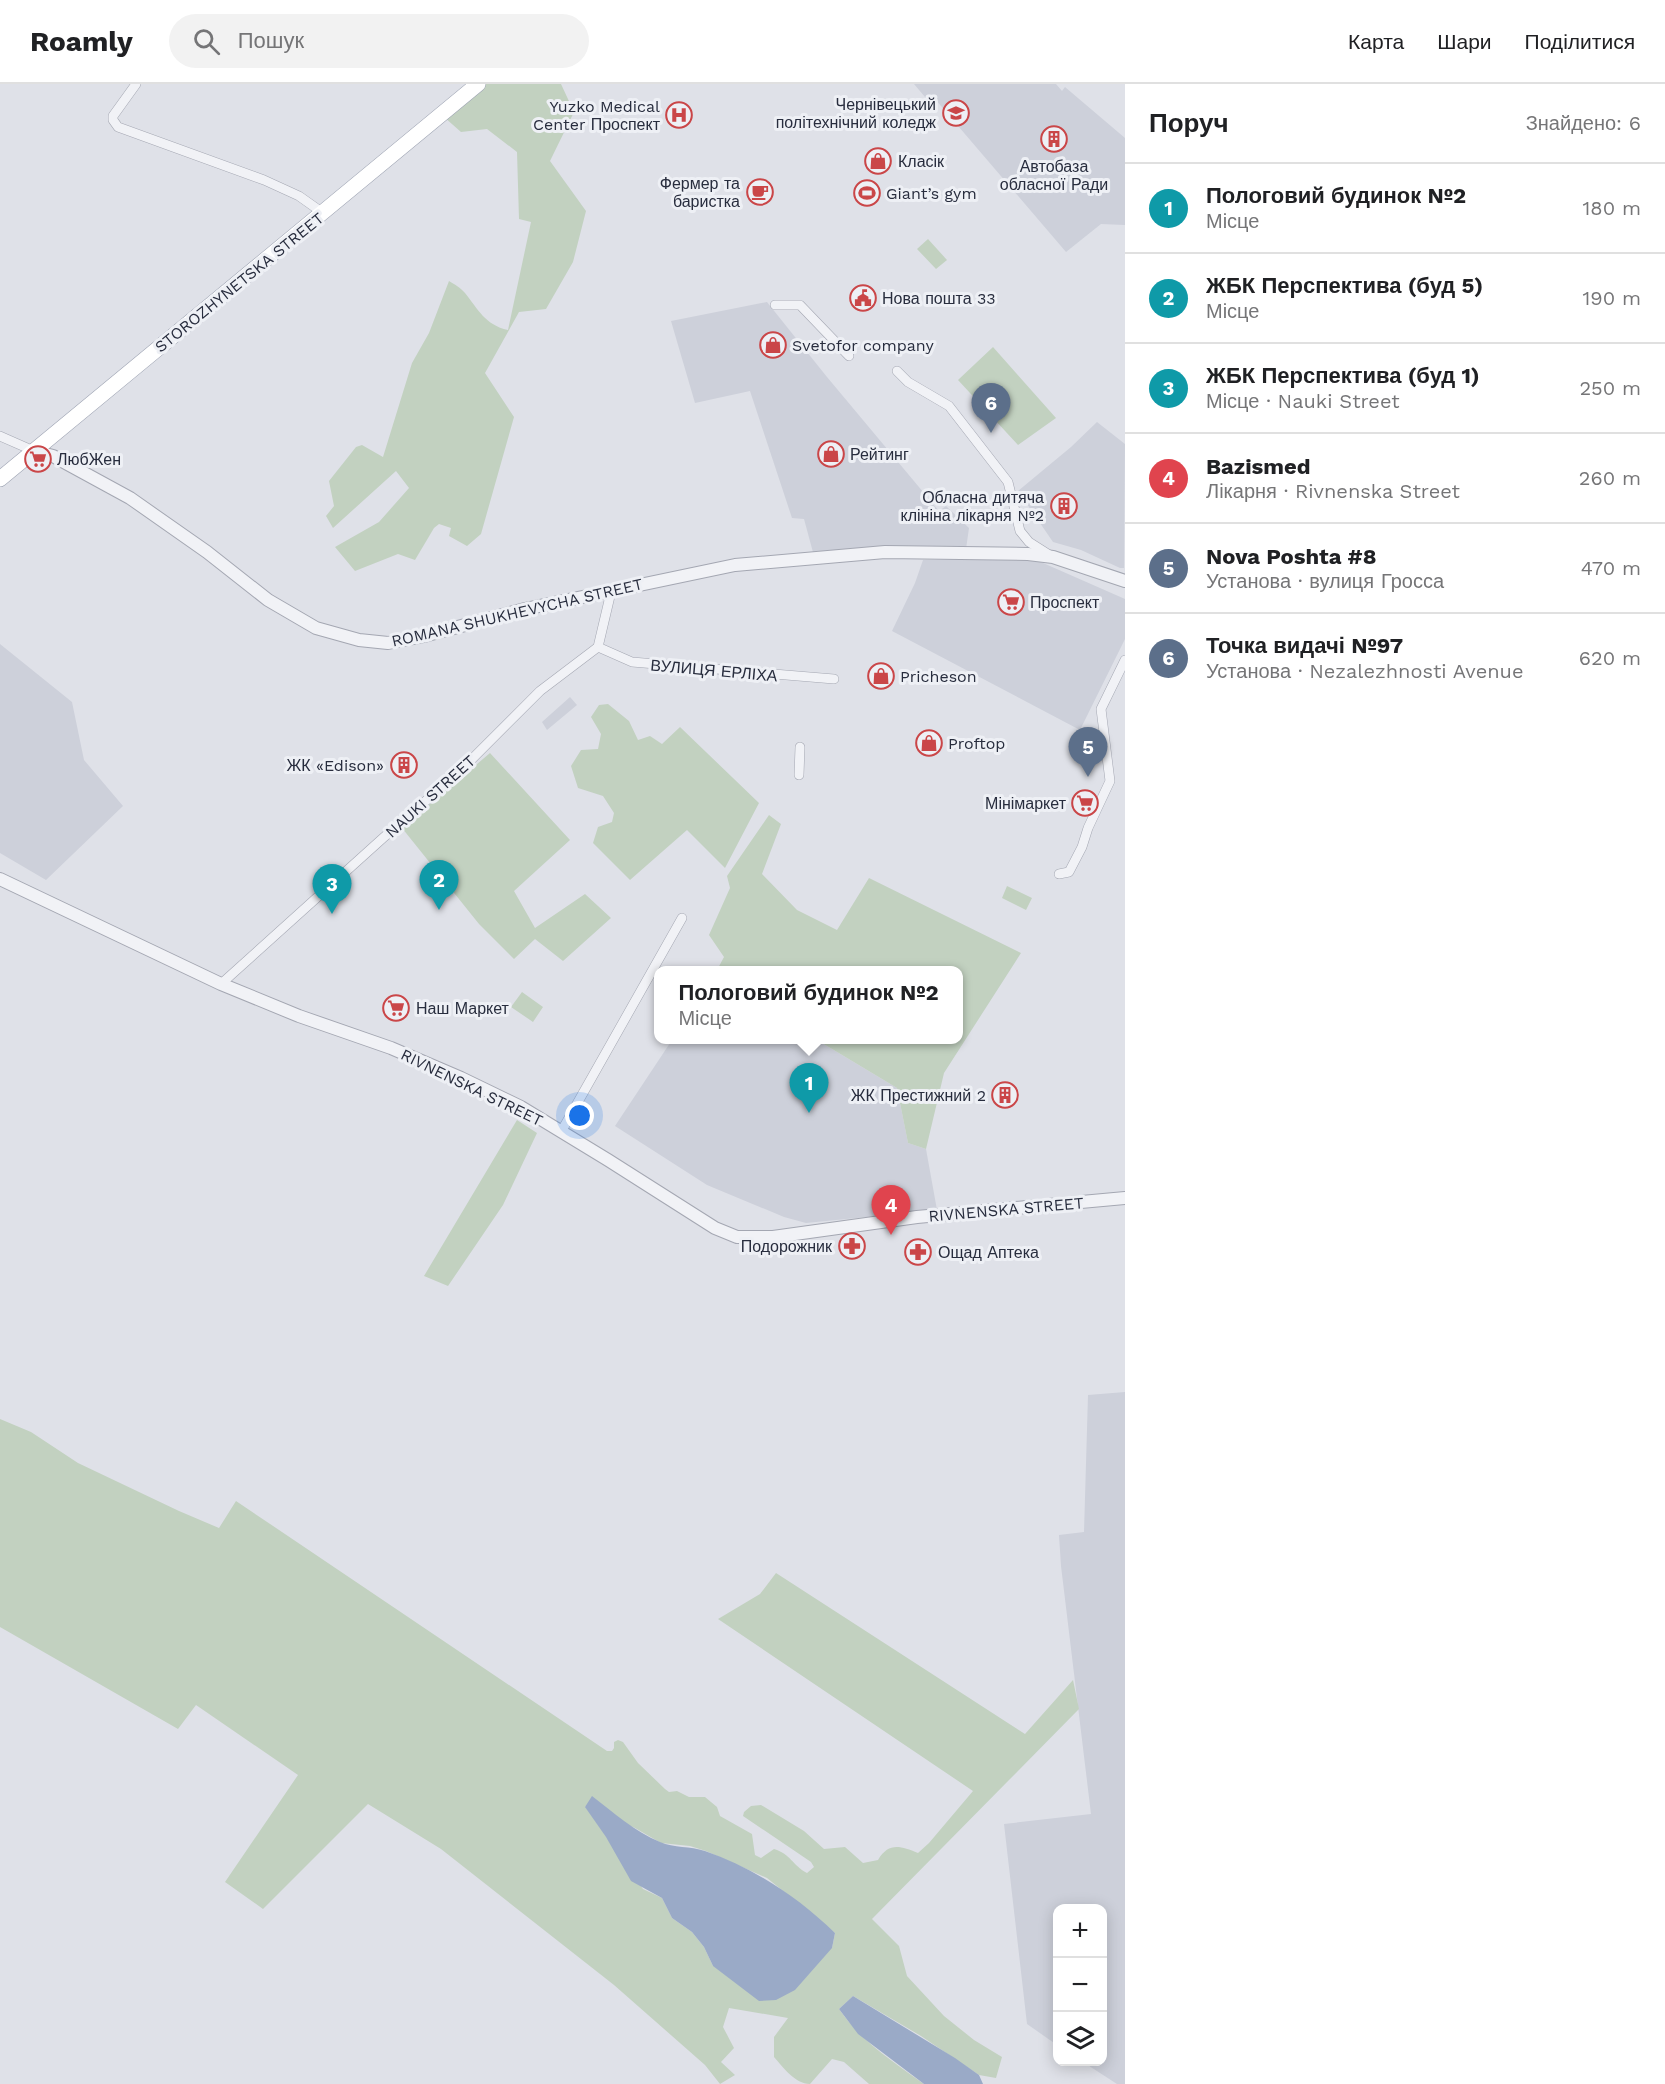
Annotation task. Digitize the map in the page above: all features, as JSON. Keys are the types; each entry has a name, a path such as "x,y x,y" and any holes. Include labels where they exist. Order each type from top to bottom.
{"main road":[{"name":"STOROZHYNETSKA STREET","path":"0,479 478,84"}],"street":[{"path":"136,84 113,116 118,127 264,180 299,196 323,213"},
{"path":"775,304 800,305 849,357"},
{"path":"897,371 908,382 949,406 1008,482 1020,531 1029,542 1053,557"},
{"name":"ROMANA SHUKHEVYCHA STREET","path":"0,436 34,451 53,456 130,498 207,552 268,600 316,627 359,640 388,643 651,581 735,565 804,558 898,551 1028,554 1053,557 1125,581"},
{"path":"598,647 611,592"},
{"name":"ВУЛИЦЯ ЕРЛІХА","path":"598,647 632,662 834,679"},
{"name":"NAUKI STREET","path":"221,984 458,773 540,691 598,647"},
{"path":"1059,874 1069,872 1110,781 1101,709 1125,660"},
{"path":"799,775 800,747"},
{"name":"RIVNENSKA STREET","path":"0,879 221,984 299,1016 391,1048 451,1073 521,1107 715,1228 736,1237 773,1237 917,1217 1125,1198"},
{"path":"655,966 682,918"},
{"path":"561,1132 654,968"}],"shaded area":[{"path":"914,84 1056,84 1062,91 1065,87 1125,138 1125,225 1101,224 1066,252 935,99 930,103"},
{"name":"Рейтинг","path":"767,302 939,511 946,506 969,528 966,549 814,556 804,519 792,518 750,391 695,403 671,321"},
{"path":"1097,422 1125,444 1124,568 1081,550 1053,542 1018,491"},
{"path":"1034,559 1125,599 1125,639 1080,730 892,631 915,583 923,560"},
{"path":"0,644 72,702 84,760 123,806 46,880 0,853"},
{"path":"570,697 577,705 547,730 542,722"},
{"path":"669,1044 824,1044 897,1088 908,1143 926,1149 937,1210 806,1223 784,1217 707,1185 615,1126"},
{"path":"1125,1392 1125,2084 1117,2084 1089,2066 1107,2066 1107,1904 1053,1904 1053,2042 1027,2024 1004,1824 1091,1814 1059,1535 1084,1532 1088,1395"}],"green space":[{"path":"484,84 561,84 574,112 550,161 586,211 573,262 546,309 519,312 485,373 514,417 481,534 467,546 449,536 451,528 439,524 434,528 415,560 398,554 355,571 335,547 379,522 409,488 396,471 333,528 326,516 334,506 329,481 356,447 362,445 383,457 412,363 429,333 449,281 463,291 488,320 508,330 531,222 519,219 517,152 487,129 461,132 444,117"},
{"path":"928,239 947,260 936,269 917,249"},
{"path":"993,347 1056,418 1018,445 958,380"},
{"path":"608,704 629,721 638,740 650,736 662,744 680,727 759,803 725,868 687,830 630,880 593,843 598,827 612,822 614,813 603,796 578,788 571,766 581,750 598,749 601,734 591,717 599,705"},
{"path":"490,753 570,840 514,891 535,928 585,894 611,918 563,961 535,939 514,959 479,924 402,828"},
{"path":"769,815 781,824 762,874 797,910 837,930 869,878 1021,953 963,1043 963,966 719,966 724,957 709,935 730,888 727,876"},
{"path":"1007,886 1032,898 1026,910 1002,898"},
{"path":"522,992 543,1007 533,1022 511,1007"},
{"path":"824,1044 963,1044 944,1073 926,1149 908,1143 897,1088"},
{"path":"517,1120 537,1133 503,1205 448,1286 424,1276"},
{"path":"0,1419 31,1432 78,1463 219,1528 236,1501 607,1751 612,1751 614,1742 618,1740 623,1742 638,1763 669,1792 677,1791 689,1797 705,1797 717,1807 720,1816 752,1834 755,1855 761,1858 774,1849 784,1854 807,1873 814,1867 811,1862 743,1816 744,1812 751,1806 761,1805 804,1831 824,1849 845,1847 863,1863 878,1860 886,1850 895,1847 918,1853 973,1791 718,1619 760,1594 776,1573 1025,1734 1073,1680 1079,1709 872,1919 899,1946 907,1976 944,2016 974,2040 1002,2057 996,2078 979,2075 921,2036 853,1996 839,2009 848,2021 878,2050 924,2084 869,2084 844,2062 832,2059 810,2084 799,2081 774,2057 774,2037 788,2018 729,2008 723,2027 734,2048 721,2062 735,2075 720,2084 705,2065 614,1985 441,1849 368,1804 263,1909 225,1882 298,1775 196,1705 178,1729 0,1627","holes":["585,1806 635,1828 661,1843 690,1846 706,1851 767,1878 835,1933 832,1948 713,1966 704,1947 692,1932 672,1918 662,1898 643,1889"]}],"water":[{"path":"592,1796 624,1821 651,1838 665,1844 705,1851 741,1866 774,1885 806,1907 835,1933 832,1948 795,1990 776,2000 759,2001 713,1966 704,1947 692,1932 672,1918 662,1898 631,1881 606,1837 585,1807"},
{"path":"853,1996 955,2058 979,2075 983,2084 924,2084 858,2034 839,2009"}],"place":[{"name":"Чернівецький політехнічний коледж","path":"956,113"},
{"name":"Yuzko Medical Center Проспект","path":"679,115"},
{"name":"Автобаза обласної Ради","path":"1054,139"},
{"name":"Класік","path":"878,161"},
{"name":"Фермер та баристка","path":"760,192"},
{"name":"Giant’s gym","path":"867,193"},
{"name":"Нова пошта 33","path":"863,298"},
{"name":"Svetofor company","path":"773,345"},
{"name":"Точка видачі №97","path":"991,433"},
{"name":"Рейтинг","path":"831,454"},
{"name":"ЛюбЖен","path":"38,459"},
{"name":"Обласна дитяча клініна лікарня №2","path":"1064,506"},
{"name":"Проспект","path":"1011,602"},
{"name":"Pricheson","path":"881,676"},
{"name":"Proftop","path":"929,743"},
{"name":"ЖК «Edison»","path":"404,765"},
{"name":"Nova Poshta #8","path":"1088,777"},
{"name":"Мінімаркет","path":"1085,803"},
{"name":"ЖБК Перспектива (буд 5)","path":"439,910"},
{"name":"ЖБК Перспектива (буд 1)","path":"332,914"},
{"name":"Наш Маркет","path":"396,1008"},
{"name":"ЖК Престижний 2","path":"1005,1095"},
{"name":"Пологовий будинок №2","path":"809,1113"},
{"name":"Bazismed","path":"891,1235"},
{"name":"Подорожник","path":"852,1246"},
{"name":"Ощад Аптека","path":"918,1252"}]}
